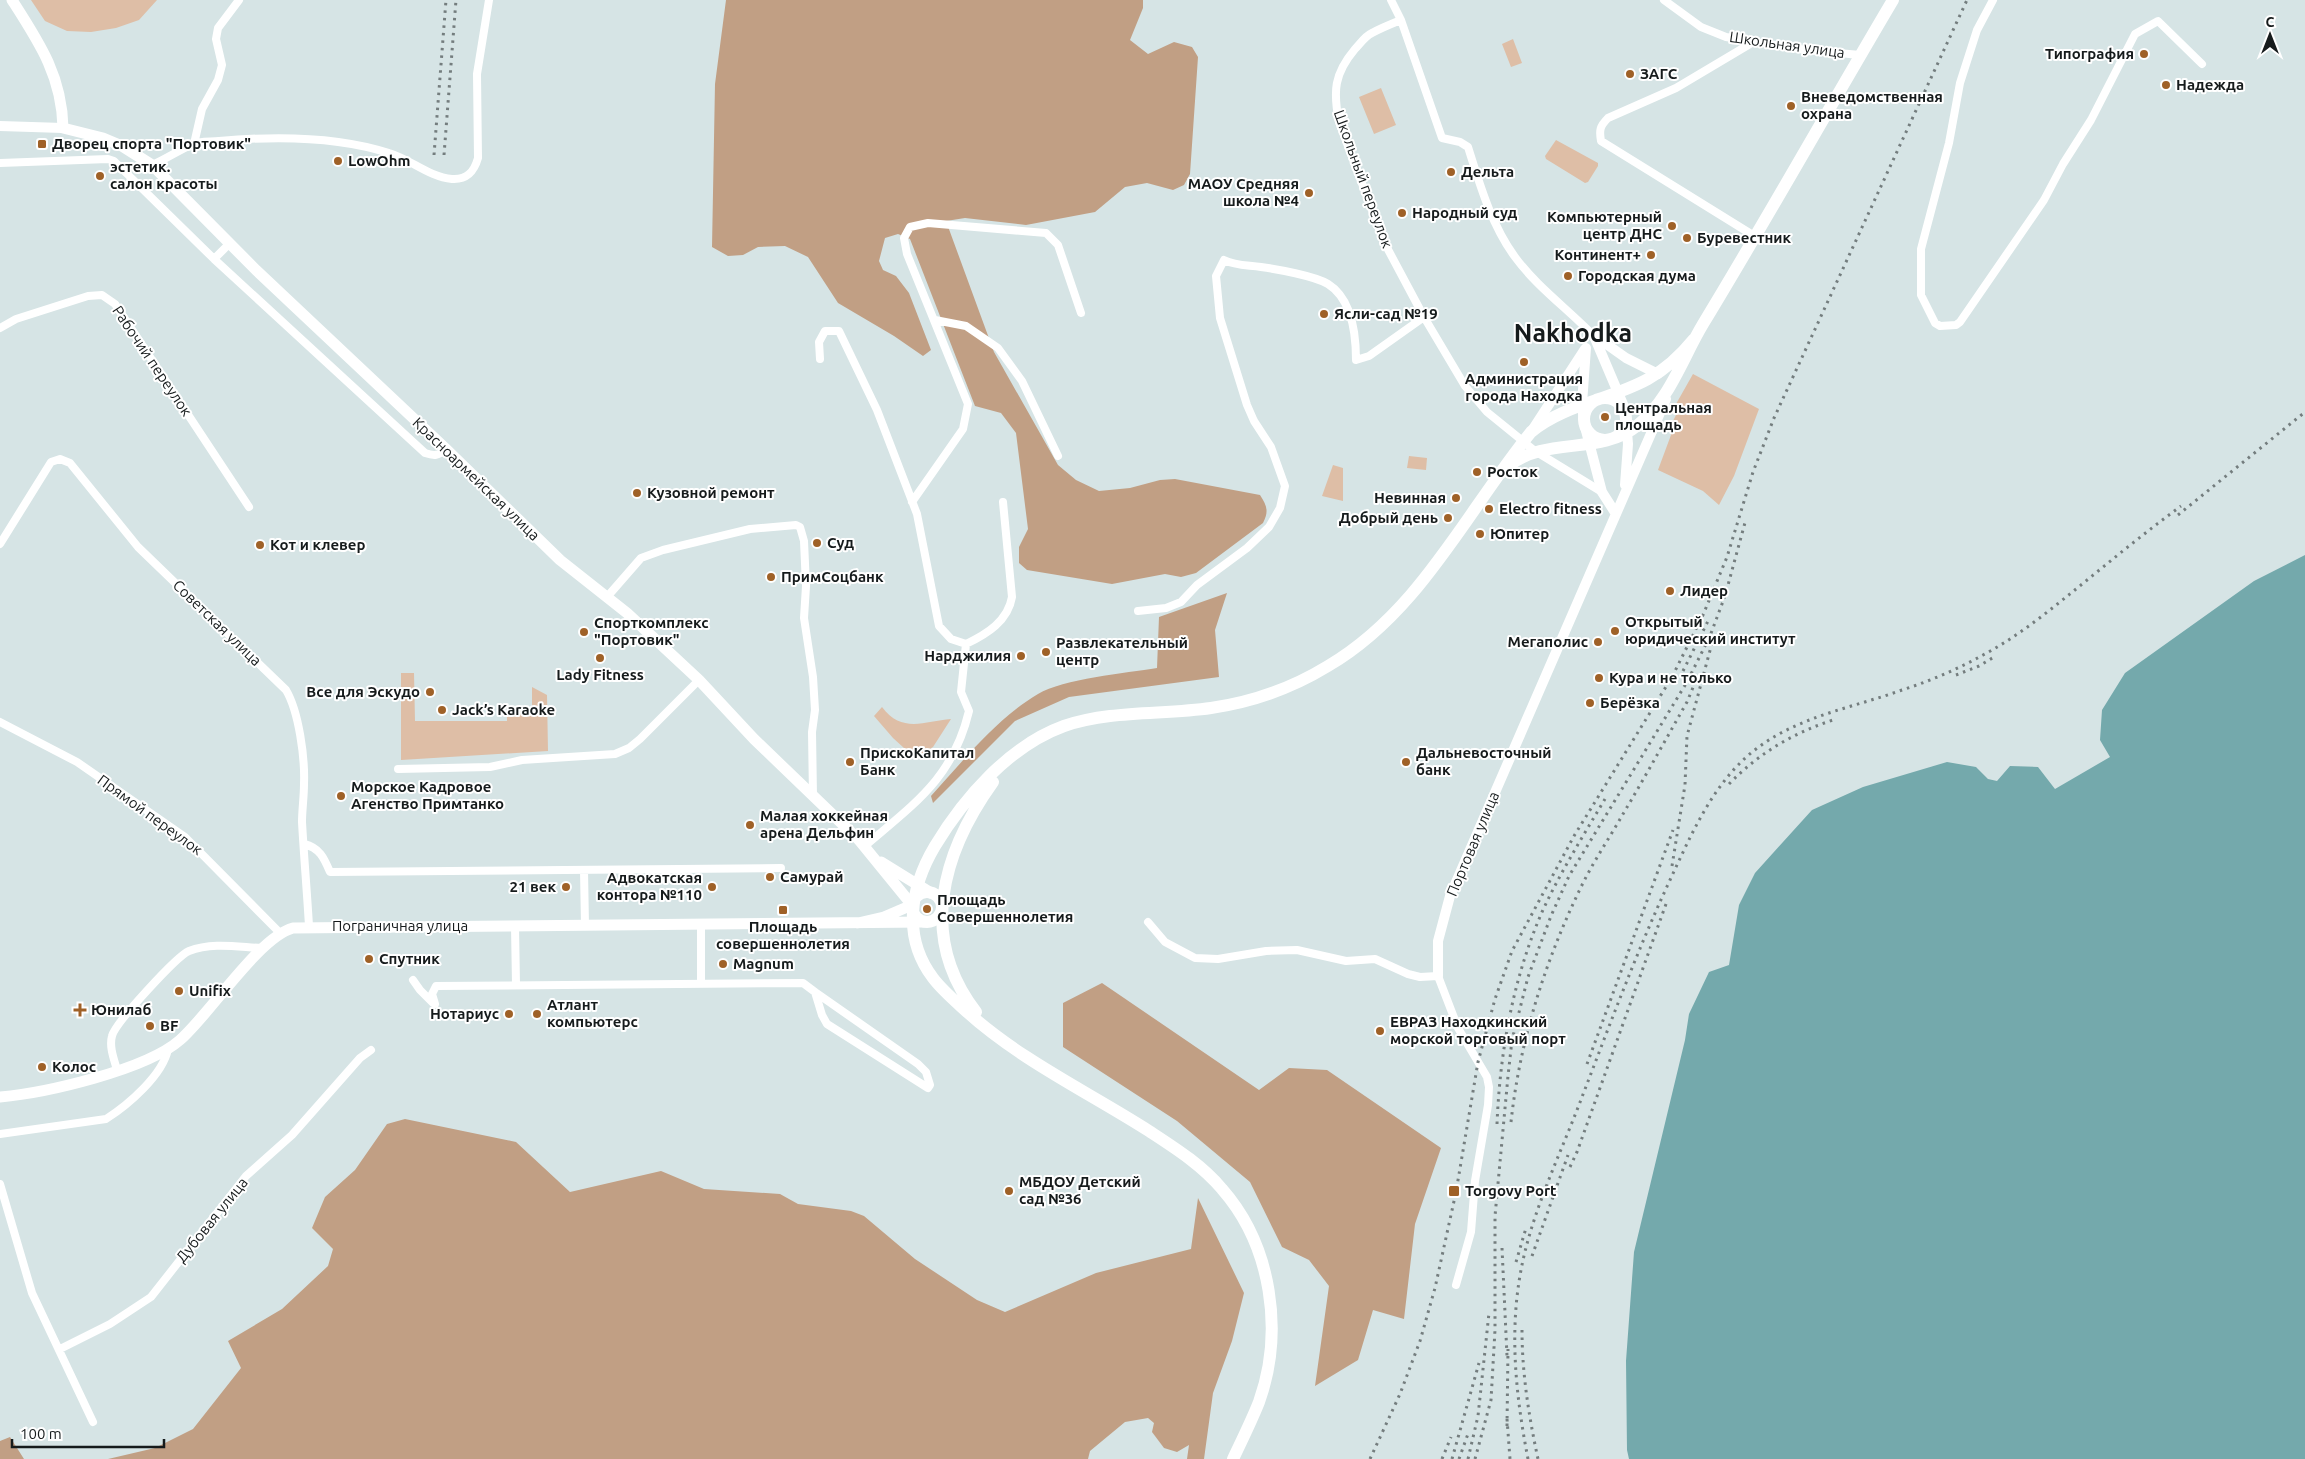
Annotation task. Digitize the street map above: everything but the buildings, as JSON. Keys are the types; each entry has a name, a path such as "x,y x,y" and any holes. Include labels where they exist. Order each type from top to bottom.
{"main road":[{"path":"12,0 45,51 61,97 63,128"},
{"path":"1494,481 1521,456 1536,451 1590,444 1610,439 1616,437 1625,427 1626,414 1620,403 1614,399 1601,398 1589,404 1584,416 1584,423 1591,434 1603,440 1610,439 1628,432 1649,414 1676,378 1694,339 1756,237 1893,0"},
{"name":"Красноармейская улица","path":"63,128 90,134 122,146 152,165 230,244 560,560 607,597 700,680 754,740 865,846 912,905"},
{"path":"1233,1459 1259,1400 1270,1354 1272,1330 1268,1283 1262,1261 1240,1213 1224,1190 1203,1169 1171,1145 1030,1060 1001,1040 933,978 920,953 919,922 913,914 912,905 917,883 930,854 952,820 991,775 1016,752 1037,739 1063,726 1111,717 1210,709 1236,704 1279,691 1326,667 1367,639 1404,604 1424,580 1528,436 1550,419 1582,404 1638,384 1658,374 1682,353 1694,339"},
{"path":"1001,1040 984,1024 967,1001 955,980 947,961 943,943 942,908 949,871 968,824 990,786 1016,752"},
{"name":"Красноармейская улица","path":"874,856 883,864 931,893"},
{"path":"912,905 918,895 931,893 937,896 942,908 937,919 919,922"},
{"name":"Пограничная улица","path":"858,923 884,917 912,905"},
{"name":"Пограничная улица","path":"0,1097 47,1091 117,1070 168,1049 192,1028 262,948 280,933 293,928 309,926 585,926 919,922"}],"street":[{"path":"194,144 202,110 218,80 222,65 216,39 218,28 239,0"},
{"path":"152,165 194,144 243,139 316,140 390,153 442,178 462,179 469,176 474,170 478,158 478,74 489,0"},
{"path":"1391,0 1401,20 1442,138 1468,147 1485,201 1515,257 1542,288 1574,315 1594,336 1626,358 1658,374"},
{"name":"Школьная улица","path":"1664,0 1700,27 1726,37 1806,50 1860,55"},
{"path":"1993,0 1977,30 1960,83 1949,143 1920,249 1922,270 1921,295 1935,323 1940,326 1956,325 1960,322 2044,200 2063,164 2091,120 2135,34 2158,22 2202,64"},
{"name":"Школьный переулок","path":"1401,20 1371,33 1344,63 1338,74 1336,104 1339,122 1375,220 1424,317 1474,399 1487,412 1528,436 1536,451 1602,492"},
{"path":"1755,42 1676,88 1608,118 1601,125 1599,133 1601,141 1756,237"},
{"path":"0,126 63,128"},
{"path":"0,162 108,159 114,161 214,259 425,453 433,456 441,454 446,449"},
{"path":"912,502 963,429 968,404 907,254 904,238 910,227 928,223 1046,233 1058,245 1081,313"},
{"path":"214,259 230,244"},
{"path":"1138,611 1166,608 1182,602 1197,585 1247,548 1269,527 1280,508 1285,486 1271,446 1254,421 1247,405 1224,332 1216,276 1224,260 1233,264 1261,267 1326,283 1341,297 1352,322 1356,342 1356,360 1369,356 1424,317"},
{"name":"Рабочий переулок","path":"0,328 16,319 88,296 102,295 115,304 249,507"},
{"path":"935,320 966,326 998,348 1022,381 1058,456"},
{"path":"820,359 819,342 825,331 840,331 877,410 917,514 939,626 951,639 966,644 985,635 1005,616 1011,604 1012,597 1003,502"},
{"path":"1528,436 1594,336"},
{"path":"1594,336 1619,391 1626,414 1628,432 1624,494"},
{"path":"1586,348 1582,404 1584,423 1602,492 1616,514"},
{"name":"Портовая улица","path":"1438,976 1438,941 1450,896 1676,378"},
{"name":"Советская улица","path":"0,544 50,462 60,459 70,463 138,547 286,690 290,697 299,734 303,765 304,844 309,926"},
{"path":"607,597 640,558 663,550 750,529 796,525 800,527 804,541 806,586 804,618 813,677 815,710 812,732 813,796"},
{"path":"865,846 925,795 941,776 957,748 969,711 962,692 966,644"},
{"path":"398,769 490,767 522,760 615,754 629,748 640,739 700,680"},
{"name":"Прямой переулок","path":"0,722 77,762 185,837 280,933"},
{"path":"304,844 313,846 323,856 330,872 780,868"},
{"path":"584,870 585,926"},
{"path":"1148,922 1165,942 1195,958 1218,960 1266,951 1297,950 1346,961 1375,959 1408,974 1420,977 1438,976 1442,993 1458,1028 1486,1077 1489,1087 1488,1105 1475,1181 1471,1232 1456,1285"},
{"path":"701,925 701,984"},
{"path":"515,926 516,985"},
{"path":"117,1070 111,1046 115,1028 178,957 199,948 221,945 262,948"},
{"path":"413,980 420,990 435,1004 432,994 436,986 803,983 918,1064 930,1079 928,1088 827,1024 822,1015 815,992"},
{"path":"0,1134 106,1119 121,1110 160,1070 166,1060 168,1049"},
{"name":"Дубовая улица","path":"60,1349 110,1324 151,1297 246,1176 292,1134 360,1058 371,1050"},
{"path":"0,1184 32,1293 93,1422"}],"shaded area":[{"path":"31,0 157,0 139,20 116,28 91,32 67,31 45,21"},
{"path":"726,0 1143,0 1143,8 1130,40 1148,54 1174,42 1192,47 1198,57 1190,174 1184,185 1173,190 1147,183 1125,187 1095,212 1026,225 965,218 946,221 994,352 1058,465 1076,480 1099,491 1130,488 1160,480 1175,479 1260,495 1266,509 1263,523 1196,573 1181,577 1165,574 1112,584 1027,570 1019,563 1019,547 1028,529 1016,433 1001,413 975,406 910,239 898,234 885,238 879,261 883,270 896,276 909,293 931,350 923,356 894,336 838,303 808,257 785,246 758,247 743,255 728,256 712,247 715,84"},
{"path":"1513,39 1522,63 1511,67 1502,44"},
{"path":"1381,88 1396,125 1374,134 1359,97"},
{"path":"1556,140 1598,163 1588,182 1585,183 1546,159 1545,156"},
{"path":"1693,374 1759,409 1734,476 1719,505 1703,491 1658,470 1671,435 1669,423 1672,423 1680,407 1676,404"},
{"path":"1409,456 1427,458 1426,470 1407,468"},
{"path":"1333,465 1343,468 1343,501 1322,496"},
{"path":"1227,593 1215,630 1219,677 1069,697 1015,721 933,803 931,796 968,754 1008,715 1023,704 1038,694 1063,684 1095,677 1157,668 1159,617"},
{"path":"401,673 414,673 415,721 507,721 507,709 532,709 532,687 547,695 548,751 401,760"},
{"path":"882,707 898,721 906,723 914,724 951,719 933,747 915,758 893,738 874,716"},
{"path":"1102,983 1259,1090 1289,1068 1327,1070 1441,1148 1415,1224 1404,1319 1373,1310 1358,1360 1315,1386 1329,1286 1309,1260 1282,1247 1250,1182 1177,1121 1063,1047 1063,1003"},
{"path":"405,1119 516,1142 570,1192 661,1171 704,1189 780,1194 798,1204 851,1211 864,1216 915,1259 977,1300 1005,1312 1096,1273 1191,1249 1198,1198 1244,1293 1232,1341 1213,1393 1204,1459 1187,1459 1189,1445 1177,1452 1164,1448 1152,1432 1154,1423 1148,1418 1125,1422 1090,1451 1088,1459 108,1459 155,1448 193,1429 241,1368 228,1341 282,1309 328,1266 333,1249 312,1228 325,1197 355,1170 387,1124"},
{"path":"10,1437 24,1459 0,1459 0,1441"}],"water":[{"path":"2305,555 2305,1459 1629,1459 1627,1450 1626,1361 1634,1252 1685,1040 1689,1014 1709,972 1729,965 1739,905 1755,873 1812,810 1863,787 1947,762 1976,767 1988,779 1997,781 2010,766 2038,767 2055,789 2110,757 2100,740 2102,710 2125,673 2254,581"}],"railway":[{"path":"434,155 446,0"},
{"path":"444,155 456,0"},
{"path":"1370,1459 1400,1394 1420,1341 1435,1288 1456,1192 1478,1062 1495,999 1512,951 1574,836 1672,677 1703,615 1727,557 1753,472 1774,418 1967,0"},
{"path":"2178,515 2305,412"},
{"path":"1528,1459 1517,1389 1515,1317 1521,1270 1532,1226 1646,934 1687,844 1716,792 1741,762 1756,749 1790,728 1826,714 1933,679 1996,648 2046,613 2181,506"},
{"path":"1475,1459 1491,1400 1495,1330 1495,1216 1512,1040 1528,977 1551,916 1569,876 1687,682 1710,636 1725,596 1746,519"},
{"path":"1683,671 1709,619"},
{"path":"1672,866 1685,785 1687,736 1712,643"},
{"path":"1956,675 1979,666 1994,657"},
{"path":"1511,1122 1515,1091 1528,1030 1536,999 1557,940 1588,874 1687,702 1694,685"},
{"path":"1729,784 1753,762 1779,744 1806,730 1836,719"},
{"path":"1497,1124 1505,1043 1523,963 1549,897 1605,799"},
{"path":"1587,1064 1673,830"},
{"path":"1570,1167 1666,904"},
{"path":"1532,1256 1568,1155"},
{"path":"1516,1262 1526,1228"},
{"path":"1502,1248 1507,1356"},
{"path":"1468,1459 1478,1416 1489,1313"},
{"path":"1522,1330 1523,1363 1538,1459"},
{"path":"1507,1426 1508,1349"},
{"path":"1452,1459 1479,1363"},
{"path":"1507,1419 1510,1459"},
{"path":"1459,1459 1469,1431"},
{"path":"1442,1459 1451,1437"}],"place":[{"name":"Типография","path":"2144,54"},
{"name":"ЗАГС","path":"1630,74"},
{"name":"Надежда","path":"2166,85"},
{"name":"Вневедомственная охрана","path":"1791,106"},
{"name":"Дворец спорта \"Портовик\"","path":"42,144"},
{"name":"LowOhm","path":"338,161"},
{"name":"Дельта","path":"1451,172"},
{"name":"эстетик. салон красоты","path":"100,176"},
{"name":"МАОУ Средняя школа №4","path":"1309,193"},
{"name":"Народный суд","path":"1402,213"},
{"name":"Компьютерный центр ДНС","path":"1672,226"},
{"name":"Буревестник","path":"1687,238"},
{"name":"Континент+","path":"1651,255"},
{"name":"Городская дума","path":"1568,276"},
{"name":"Ясли-сад №19","path":"1324,314"},
{"name":"Администрация города Находка","path":"1524,362"},
{"name":"Центральная площадь","path":"1605,417"},
{"name":"Росток","path":"1477,472"},
{"name":"Кузовной ремонт","path":"637,493"},
{"name":"Невинная","path":"1456,498"},
{"name":"Electro fitness","path":"1489,509"},
{"name":"Добрый день","path":"1448,518"},
{"name":"Юпитер","path":"1480,534"},
{"name":"Суд","path":"817,543"},
{"name":"Кот и клевер","path":"260,545"},
{"name":"ПримСоцбанк","path":"771,577"},
{"name":"Лидер","path":"1670,591"},
{"name":"Открытый юридический институт","path":"1615,631"},
{"name":"Спорткомплекс \"Портовик\"","path":"584,632"},
{"name":"Мегаполис","path":"1598,642"},
{"name":"Развлекательный центр","path":"1046,652"},
{"name":"Нарджилия","path":"1021,656"},
{"name":"Lady Fitness","path":"600,658"},
{"name":"Кура и не только","path":"1599,678"},
{"name":"Все для Эскудо","path":"430,692"},
{"name":"Берёзка","path":"1590,703"},
{"name":"Jack’s Karaoke","path":"442,710"},
{"name":"ПрискоКапитал Банк","path":"850,762"},
{"name":"Дальневосточный банк","path":"1406,762"},
{"name":"Морское Кадровое Агенство Примтанко","path":"341,796"},
{"name":"Малая хоккейная арена Дельфин","path":"750,825"},
{"name":"Самурай","path":"770,877"},
{"name":"21 век","path":"566,887"},
{"name":"Адвокатская контора №110","path":"712,887"},
{"name":"Площадь Совершеннолетия","path":"927,909"},
{"name":"Площадь совершеннолетия","path":"783,910"},
{"name":"Спутник","path":"369,959"},
{"name":"Magnum","path":"723,964"},
{"name":"Unifix","path":"179,991"},
{"name":"Юнилаб","path":"80,1010"},
{"name":"Нотариус","path":"509,1014"},
{"name":"Атлант компьютерс","path":"537,1014"},
{"name":"BF","path":"150,1026"},
{"name":"ЕВРАЗ Находкинский морской торговый порт","path":"1380,1031"},
{"name":"Колос","path":"42,1067"},
{"name":"МБДОУ Детский сад №36","path":"1009,1191"},
{"name":"Torgovy Port","path":"1454,1191"}],"district":[{"name":"Nakhodka","path":"1573,333"}]}
